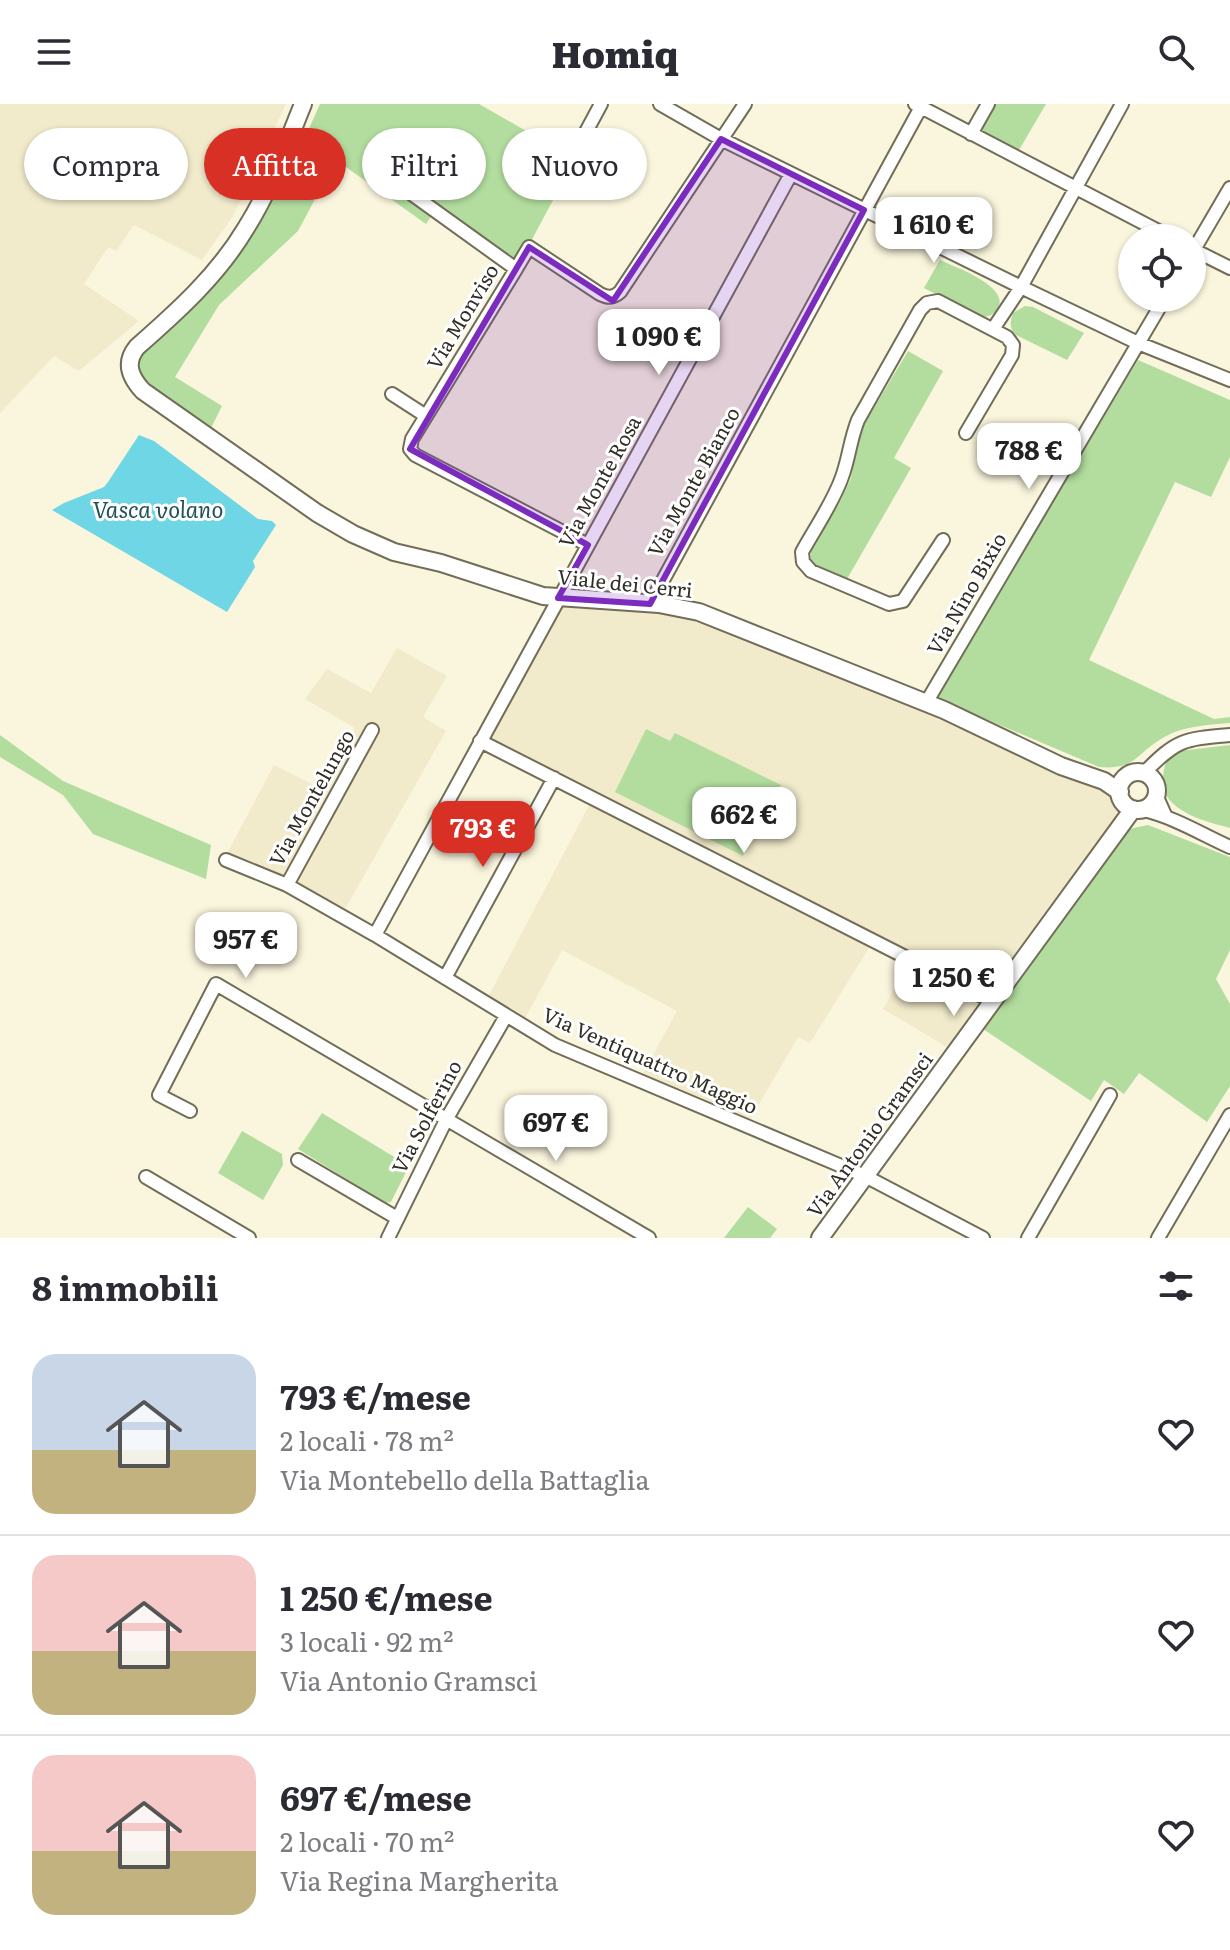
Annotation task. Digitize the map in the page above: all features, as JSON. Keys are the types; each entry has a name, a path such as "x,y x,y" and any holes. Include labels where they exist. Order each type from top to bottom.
{"street":[{"name":"Viale dei Cerri","path":"303,104 266,192 238,241 201,287 131,355 130,372 143,391 298,501 353,534 394,552 441,563 543,596 686,608 712,616 926,703 1061,766 1104,781 1128,803"},
{"path":"588,128 601,104"},
{"path":"660,104 721,139 1021,287 1138,343 1230,380"},
{"path":"516,269 529,247 600,294 615,296 745,104"},
{"path":"971,134 988,104"},
{"path":"993,329 1021,287 1122,104"},
{"path":"918,105 1145,224"},
{"name":"Via Monte Bianco","path":"650,604 918,105"},
{"name":"Via Monte Rosa","path":"375,935 791,174"},
{"path":"1206,228 1230,188"},
{"name":"Via Monviso","path":"420,200 516,269 426,416 410,449 415,455 588,545"},
{"path":"1206,256 1230,268"},
{"path":"943,540 903,601 889,604 811,571 803,562 802,552 838,488 858,420 920,310 927,303 938,301 1007,337 1013,345 1012,355 966,433"},
{"name":"Via Nino Bixio","path":"926,703 1157,312"},
{"path":"392,394 426,416"},
{"name":"Via Montelungo","path":"287,885 372,730"},
{"path":"1148,775 1156,760 1169,748 1193,738 1230,735"},
{"path":"480,741 992,1001"},
{"path":"1165,815 1157,797 1157,787 1148,775 1134,773 1128,803 1165,815 1230,847"},
{"path":"445,978 554,778"},
{"name":"Via Antonio Gramsci","path":"820,1238 992,1001 1128,803 1152,805 1157,797"},
{"name":"Via Ventiquattro Maggio","path":"226,860 287,885 555,1045 865,1176 983,1238"},
{"path":"190,1111 159,1095 216,984 649,1238"},
{"name":"Via Solferino","path":"388,1238 446,1120 506,1016"},
{"path":"1028,1238 1110,1095"},
{"path":"1158,1238 1230,1115"},
{"path":"298,1160 397,1218"},
{"path":"146,1177 249,1238"}],"highlighted area":[{"path":"721,139 864,210 650,604 558,598 588,545 410,449 529,247 613,301"}],"shaded area":[{"path":"0,104 286,104 275,128 204,128 204,200 241,200 202,260 134,225 116,251 108,247 84,284 139,321 79,371 54,356 0,413"},
{"path":"559,600 671,608 942,711 1117,795 1123,806 1108,839 952,1050 883,1009 909,962 872,943 810,1043 798,1037 747,1125 640,1079 677,1011 562,950 522,1024 486,1001 594,796 482,740"},
{"path":"397,648 447,676 423,717 446,731 340,918 286,887 222,863 274,765 322,789 355,728 305,699 327,669 371,693"}],"green space":[{"path":"320,104 479,104 521,128 502,128 502,200 553,200 514,273 433,214 426,224 392,200 486,200 486,128 362,128 362,178 346,167 346,128 309,128"},
{"path":"994,104 1046,104 1019,150 980,130"},
{"path":"270,200 315,200 298,231 219,305 175,377 222,406 211,428 149,389 140,373 140,355 246,241"},
{"path":"940,260 991,287 1000,302 996,311 988,316 979,316 924,288"},
{"path":"1025,306 1033,307 1084,333 1067,360 1016,335 1011,325 1013,313"},
{"path":"908,351 943,371 894,458 911,468 847,579 814,565 811,551 851,478 865,423"},
{"path":"1138,360 1230,400 1230,457 1211,497 1175,482 1089,660 1214,719 1230,717 1230,723 1177,731 1128,764 1099,767 936,698"},
{"path":"646,729 670,741 675,733 781,785 743,856 615,792"},
{"path":"0,735 63,781 211,845 206,879 93,834 63,795 0,757"},
{"path":"1230,745 1230,828 1190,815 1172,803 1163,786 1163,773 1166,761 1179,751"},
{"path":"1148,825 1230,857 1230,950 1216,979 1230,1004 1230,1086 1207,1122 1139,1073 1124,1094 1104,1080 1091,1101 983,1029 1129,829"},
{"path":"322,1113 409,1166 391,1202 385,1203 298,1149"},
{"path":"242,1131 282,1154 283,1165 263,1200 218,1173"},
{"path":"748,1207 777,1229 770,1238 724,1238"}],"water":[{"name":"Vasca volano","path":"139,435 154,441 258,519 272,521 276,525 227,612 52,510 104,487"}]}
